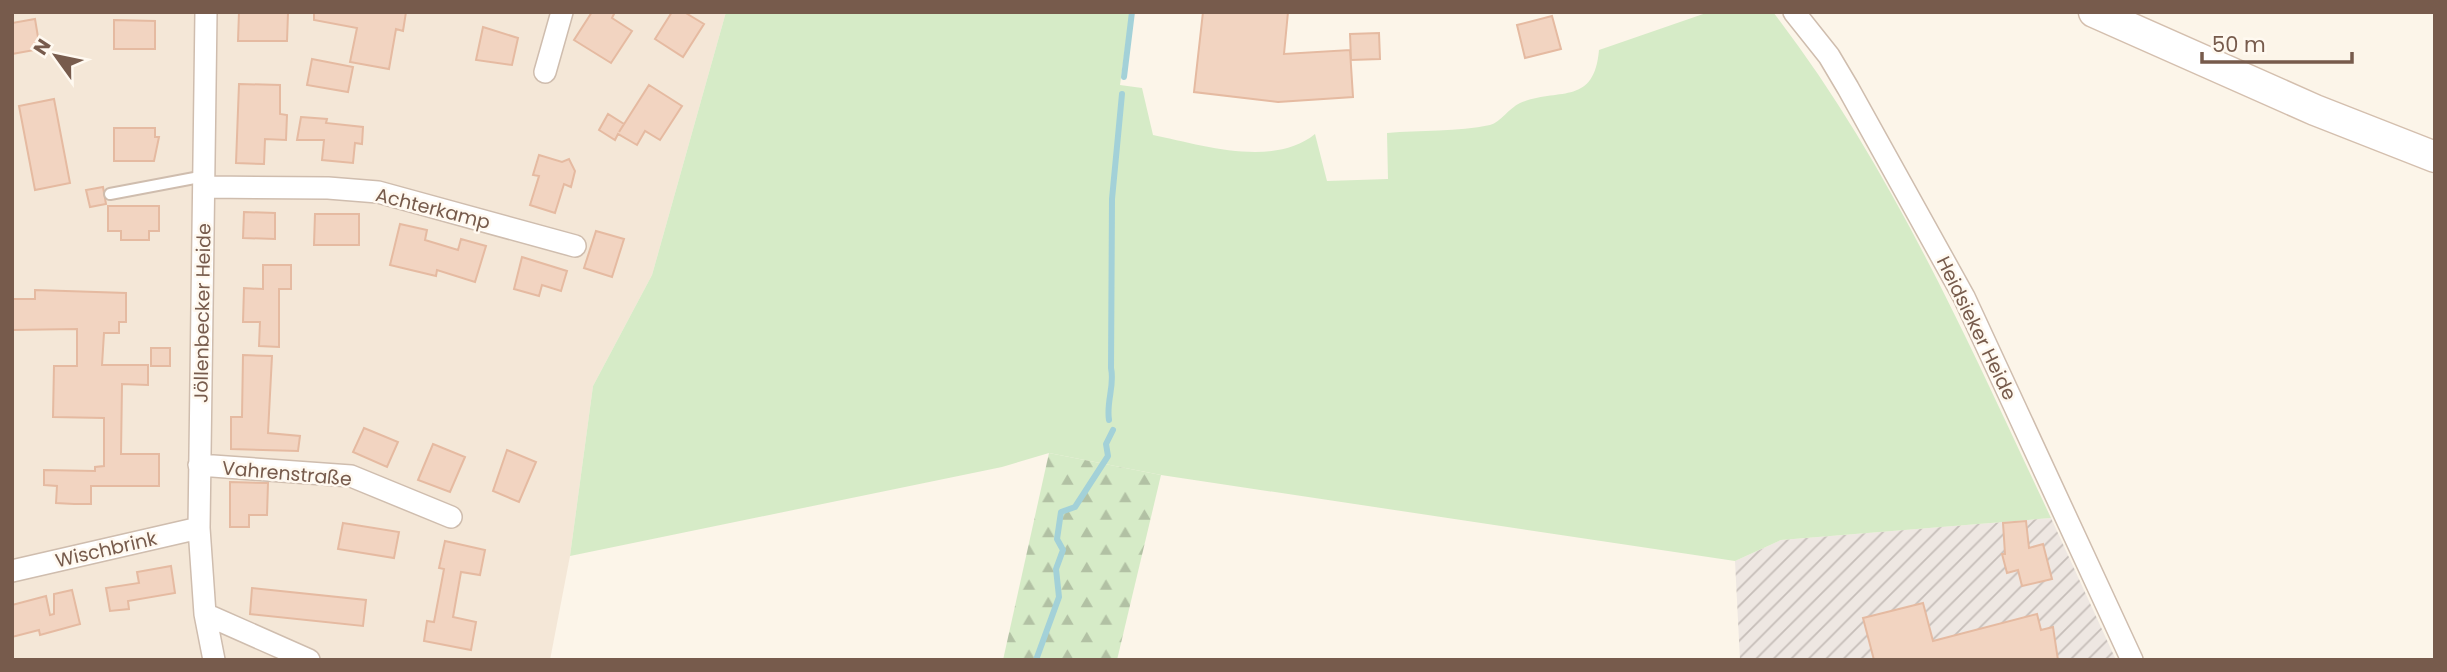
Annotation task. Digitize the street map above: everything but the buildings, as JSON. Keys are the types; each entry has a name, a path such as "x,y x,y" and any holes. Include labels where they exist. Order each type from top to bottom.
{"main road":[{"path":"2094,12 2315,110 2435,157"}],"street":[{"name":"Jöllenbecker Heide","path":"206,12 199,528 205,614 215,660"},
{"path":"545,72 562,12"},
{"name":"Heidsieker Heide","path":"1794,12 1829,56 1964,297 2132,660"},
{"name":"Achterkamp","path":"205,181 378,192 575,246"},
{"name":"Vahrenstraße","path":"199,465 351,476 451,517"},
{"name":"Wischbrink","path":"12,571 199,528"},
{"path":"205,614 309,660"}],"lane":[{"path":"110,194 205,181"}],"shaded area":[{"path":"12,12 726,12 652,275 593,386 570,556 550,660 12,660"},
{"path":"2051,518 2116,660 1740,660 1735,561 1781,540"}],"green space":[{"path":"726,12 1130,12 1120,85 1142,88 1153,135 1215,148 1258,152 1279,150 1298,144 1315,134 1327,181 1388,179 1387,133 1490,125 1520,103 1582,88 1596,68 1599,50 1709,12 1773,12 1855,131 1891,193 1958,322 2051,518 1781,540 1735,561 1161,475 1049,453 1002,467 570,556 593,386 652,275"},
{"path":"1049,453 1161,475 1117,660 1003,660"}],"waterway":[{"path":"1124,77 1132,12"},
{"path":"1109,420 1112,381 1112,199 1122,94"},
{"path":"1036,660 1059,597 1056,569 1063,550 1057,539 1061,512 1075,507 1108,456 1106,444 1113,430"}]}
